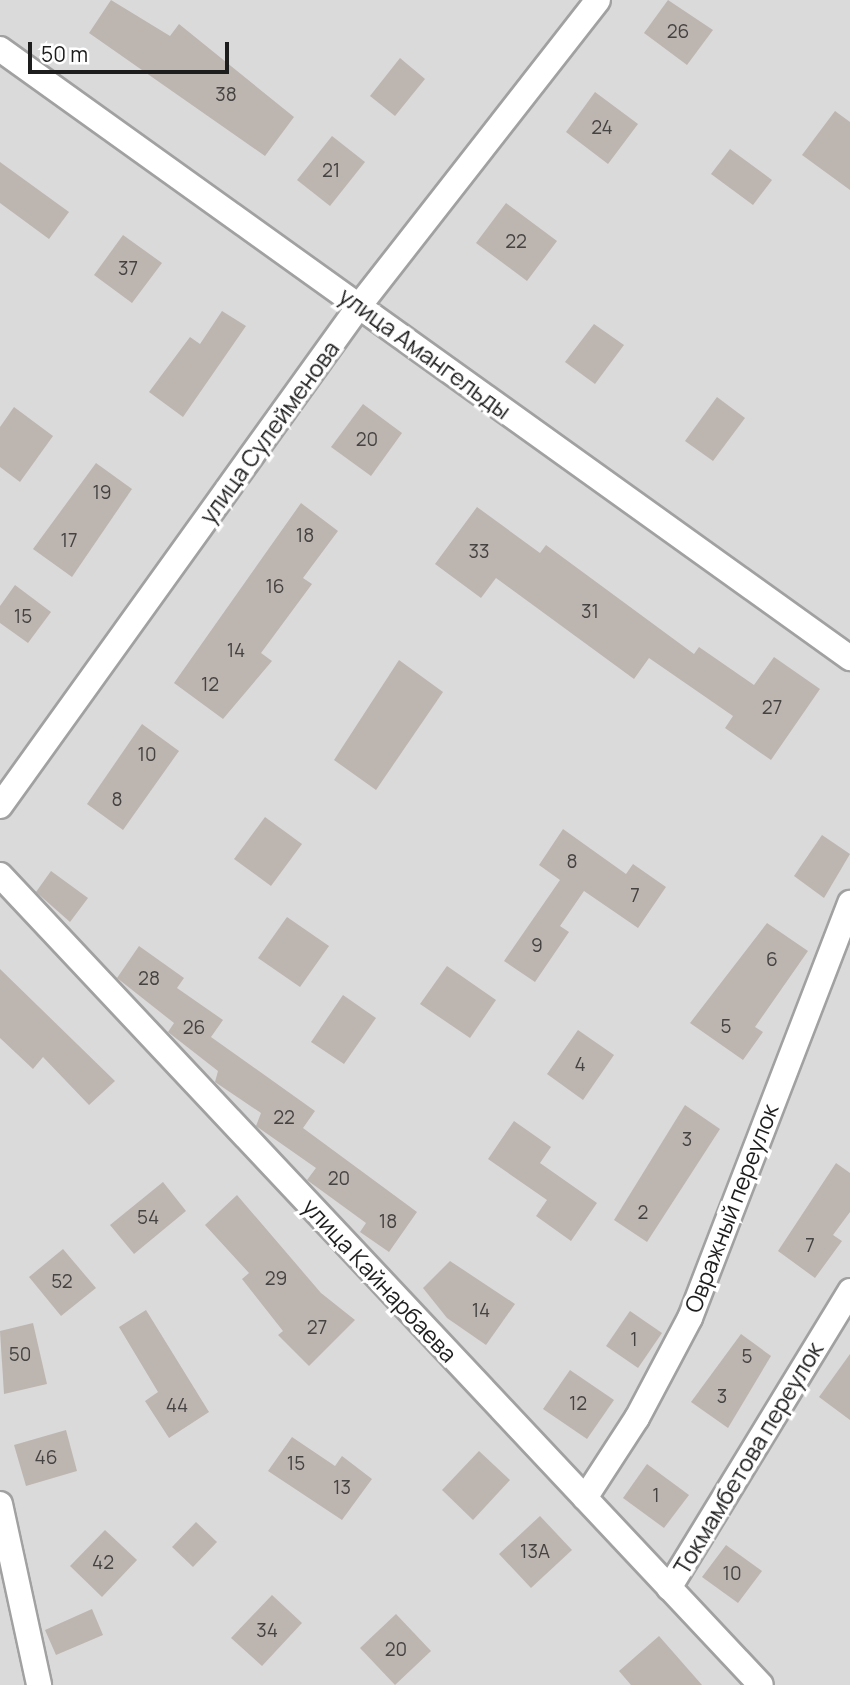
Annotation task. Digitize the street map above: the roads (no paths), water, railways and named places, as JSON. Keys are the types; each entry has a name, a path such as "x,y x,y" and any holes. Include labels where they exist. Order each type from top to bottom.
{"street":[{"name":"улица Сулейменова","path":"0,806 359,306 598,0"},
{"name":"улица Амангельды","path":"0,49 850,658"},
{"name":"улица Кайнарбаева","path":"0,875 761,1685"},
{"name":"Овражный переулок","path":"585,1498 637,1418 690,1318 850,903"},
{"name":"Токмамбетова переулок","path":"669,1588 850,1291"},
{"path":"0,1504 39,1685"}]}
